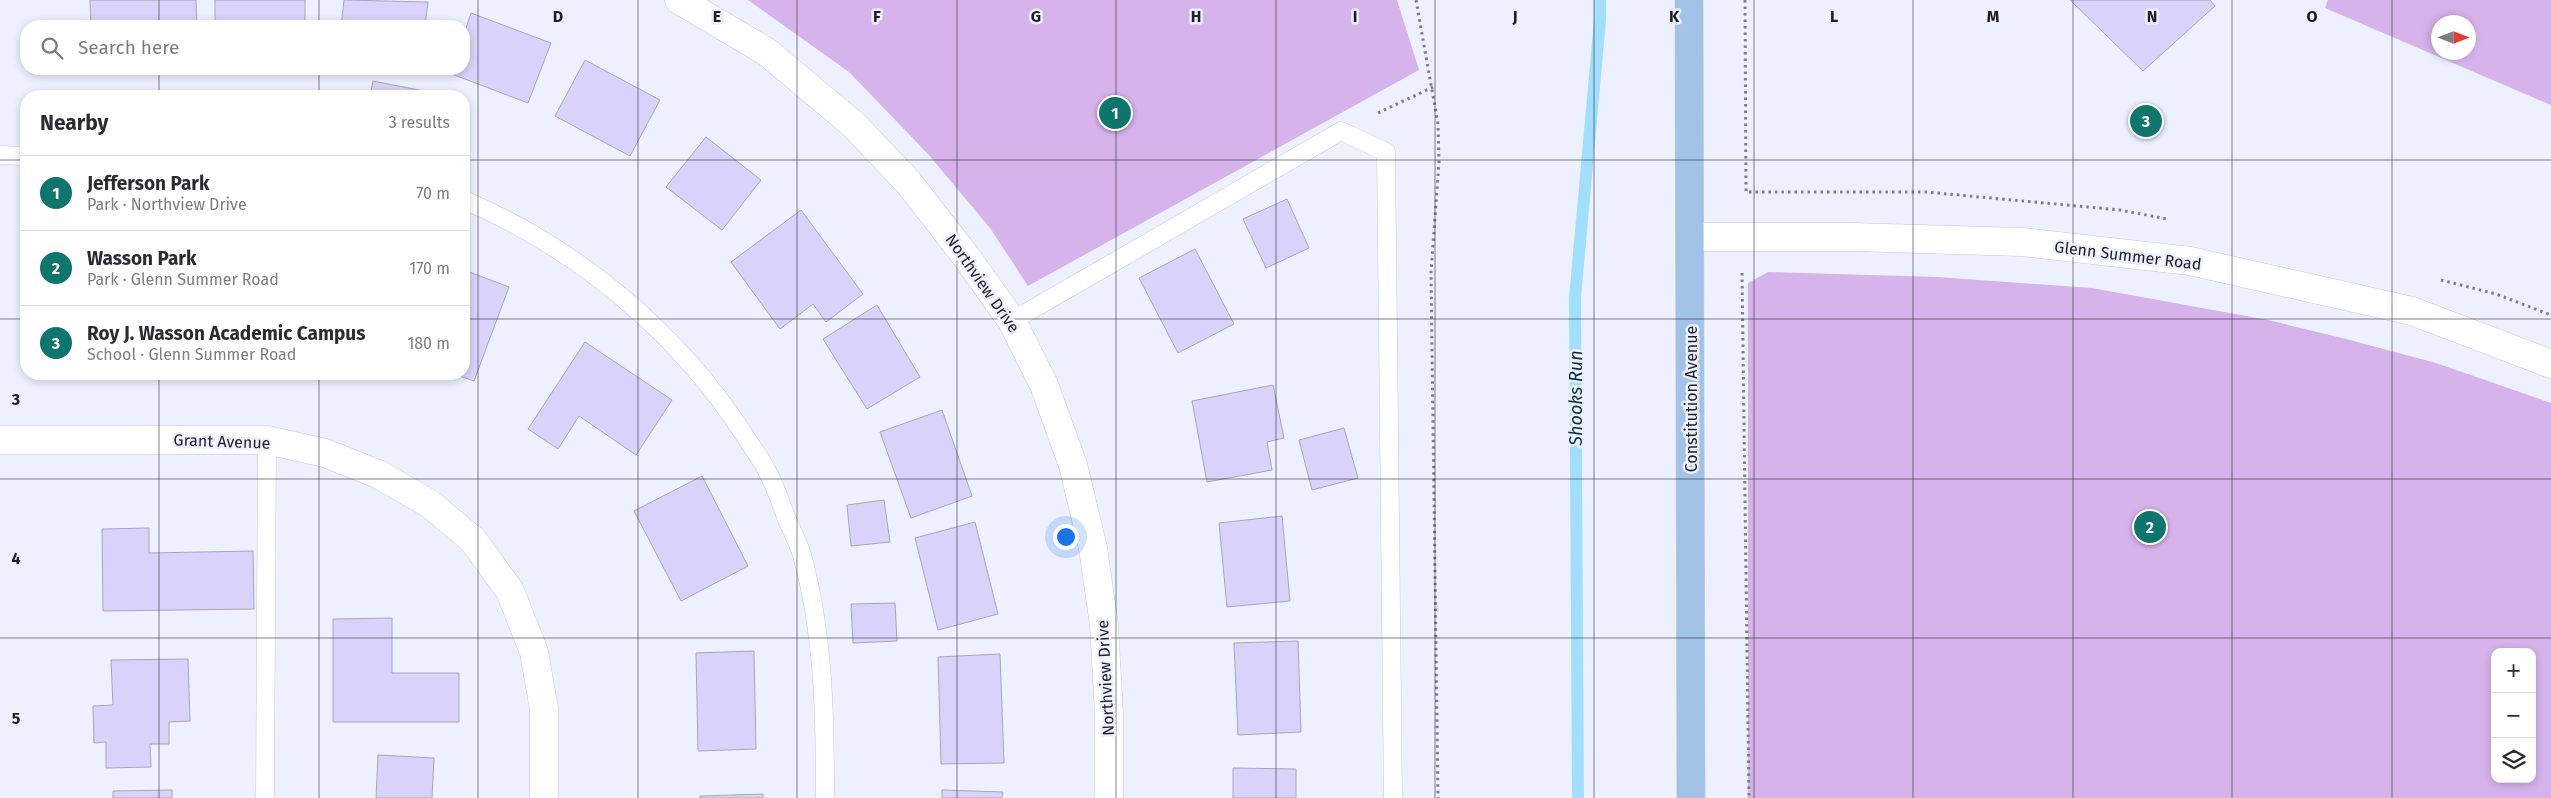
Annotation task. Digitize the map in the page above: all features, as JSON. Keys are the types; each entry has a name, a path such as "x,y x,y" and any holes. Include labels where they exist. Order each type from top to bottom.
{"main road":[{"name":"Constitution Avenue","path":"1689,0 1691,798"}],"street":[{"name":"Northview Drive","path":"679,0 767,52 854,125 908,182 965,255 1012,321 1044,385 1072,465 1093,548 1104,625 1109,714 1108,798"},
{"name":"Glenn Summer Road","path":"1691,238 2022,242 2190,261 2412,312 2551,364"},
{"name":"Grant Avenue","path":"0,440 267,440 325,453 378,474 430,504 473,540 510,591 534,652 544,708 544,798"}],"lane":[{"path":"1012,321 1341,131 1386,152 1392,798"},
{"path":"0,155 20,156"},
{"path":"470,203 506,218 572,260 625,300 683,354 731,414 769,474 801,554 819,638 825,705 825,798"},
{"path":"264,798 267,440"}],"path":[{"path":"1416,0 1433,87 1438,124 1439,162 1431,272 1438,798"},
{"path":"1745,0 1746,192 1743,238 1748,798"},
{"path":"1341,131 1433,87"},
{"path":"1746,192 1926,192 2120,210 2177,221"},
{"path":"2431,278 2496,294 2551,315"}],"shaded area":[{"path":"748,0 1397,0 1419,70 1028,286 990,228 928,154 849,72"},
{"path":"2328,0 2551,0 2551,105 2446,60 2476,60 2476,15 2431,15 2431,53 2325,8"},
{"path":"1768,272 1937,277 2092,288 2268,320 2346,339 2436,363 2551,403 2551,798 1748,798 1748,283"}],"building":[{"path":"90,0 196,0 197,20 91,20"},
{"path":"215,0 305,0 305,20 215,20"},
{"path":"344,0 428,2 426,20 342,20"},
{"path":"2070,0 2210,0 2215,6 2143,71"},
{"path":"471,13 551,43 528,103 454,75 470,75 469,20"},
{"path":"585,60 660,100 630,156 555,116"},
{"path":"373,81 419,90 371,90"},
{"path":"706,137 761,180 722,230 666,187"},
{"path":"1287,199 1309,248 1266,268 1243,219"},
{"path":"801,210 863,294 826,322 813,304 780,329 731,262"},
{"path":"1195,249 1234,324 1178,353 1139,278"},
{"path":"470,272 509,287 474,381 470,380"},
{"path":"877,305 920,377 867,409 823,339"},
{"path":"585,342 672,400 636,455 579,416 558,449 528,429"},
{"path":"1273,385 1284,438 1267,442 1272,470 1207,482 1192,401"},
{"path":"942,410 972,496 911,518 880,432"},
{"path":"1344,428 1358,478 1312,490 1299,440"},
{"path":"702,476 748,566 681,601 634,511"},
{"path":"884,500 890,542 851,546 847,505"},
{"path":"1282,516 1290,601 1227,607 1219,523"},
{"path":"975,522 998,614 938,630 915,538"},
{"path":"149,528 149,553 253,551 254,609 103,611 102,529"},
{"path":"895,603 897,641 853,643 851,604"},
{"path":"392,618 392,673 459,673 459,722 333,722 333,619"},
{"path":"1298,641 1301,732 1238,735 1234,643"},
{"path":"754,651 756,749 698,751 696,653"},
{"path":"1000,654 1004,763 941,764 938,657"},
{"path":"188,659 190,721 169,722 169,744 150,744 151,767 106,768 106,742 94,743 93,706 113,705 111,660"},
{"path":"378,755 434,758 432,798 376,798"},
{"path":"1233,768 1296,769 1296,798 1233,798"},
{"path":"172,790 172,798 113,798 113,791"},
{"path":"942,790 1003,792 1002,798 942,798"},
{"path":"763,794 763,798 700,798 700,796"}],"waterway":[{"name":"Shooks Run","path":"1578,798 1575,298 1600,20 1600,0"}],"place":[{"name":"Jefferson Park","path":"1115,113"},
{"name":"Roy J. Wasson Academic Campus","path":"2146,121"},
{"name":"Wasson Park","path":"2150,527"}]}
